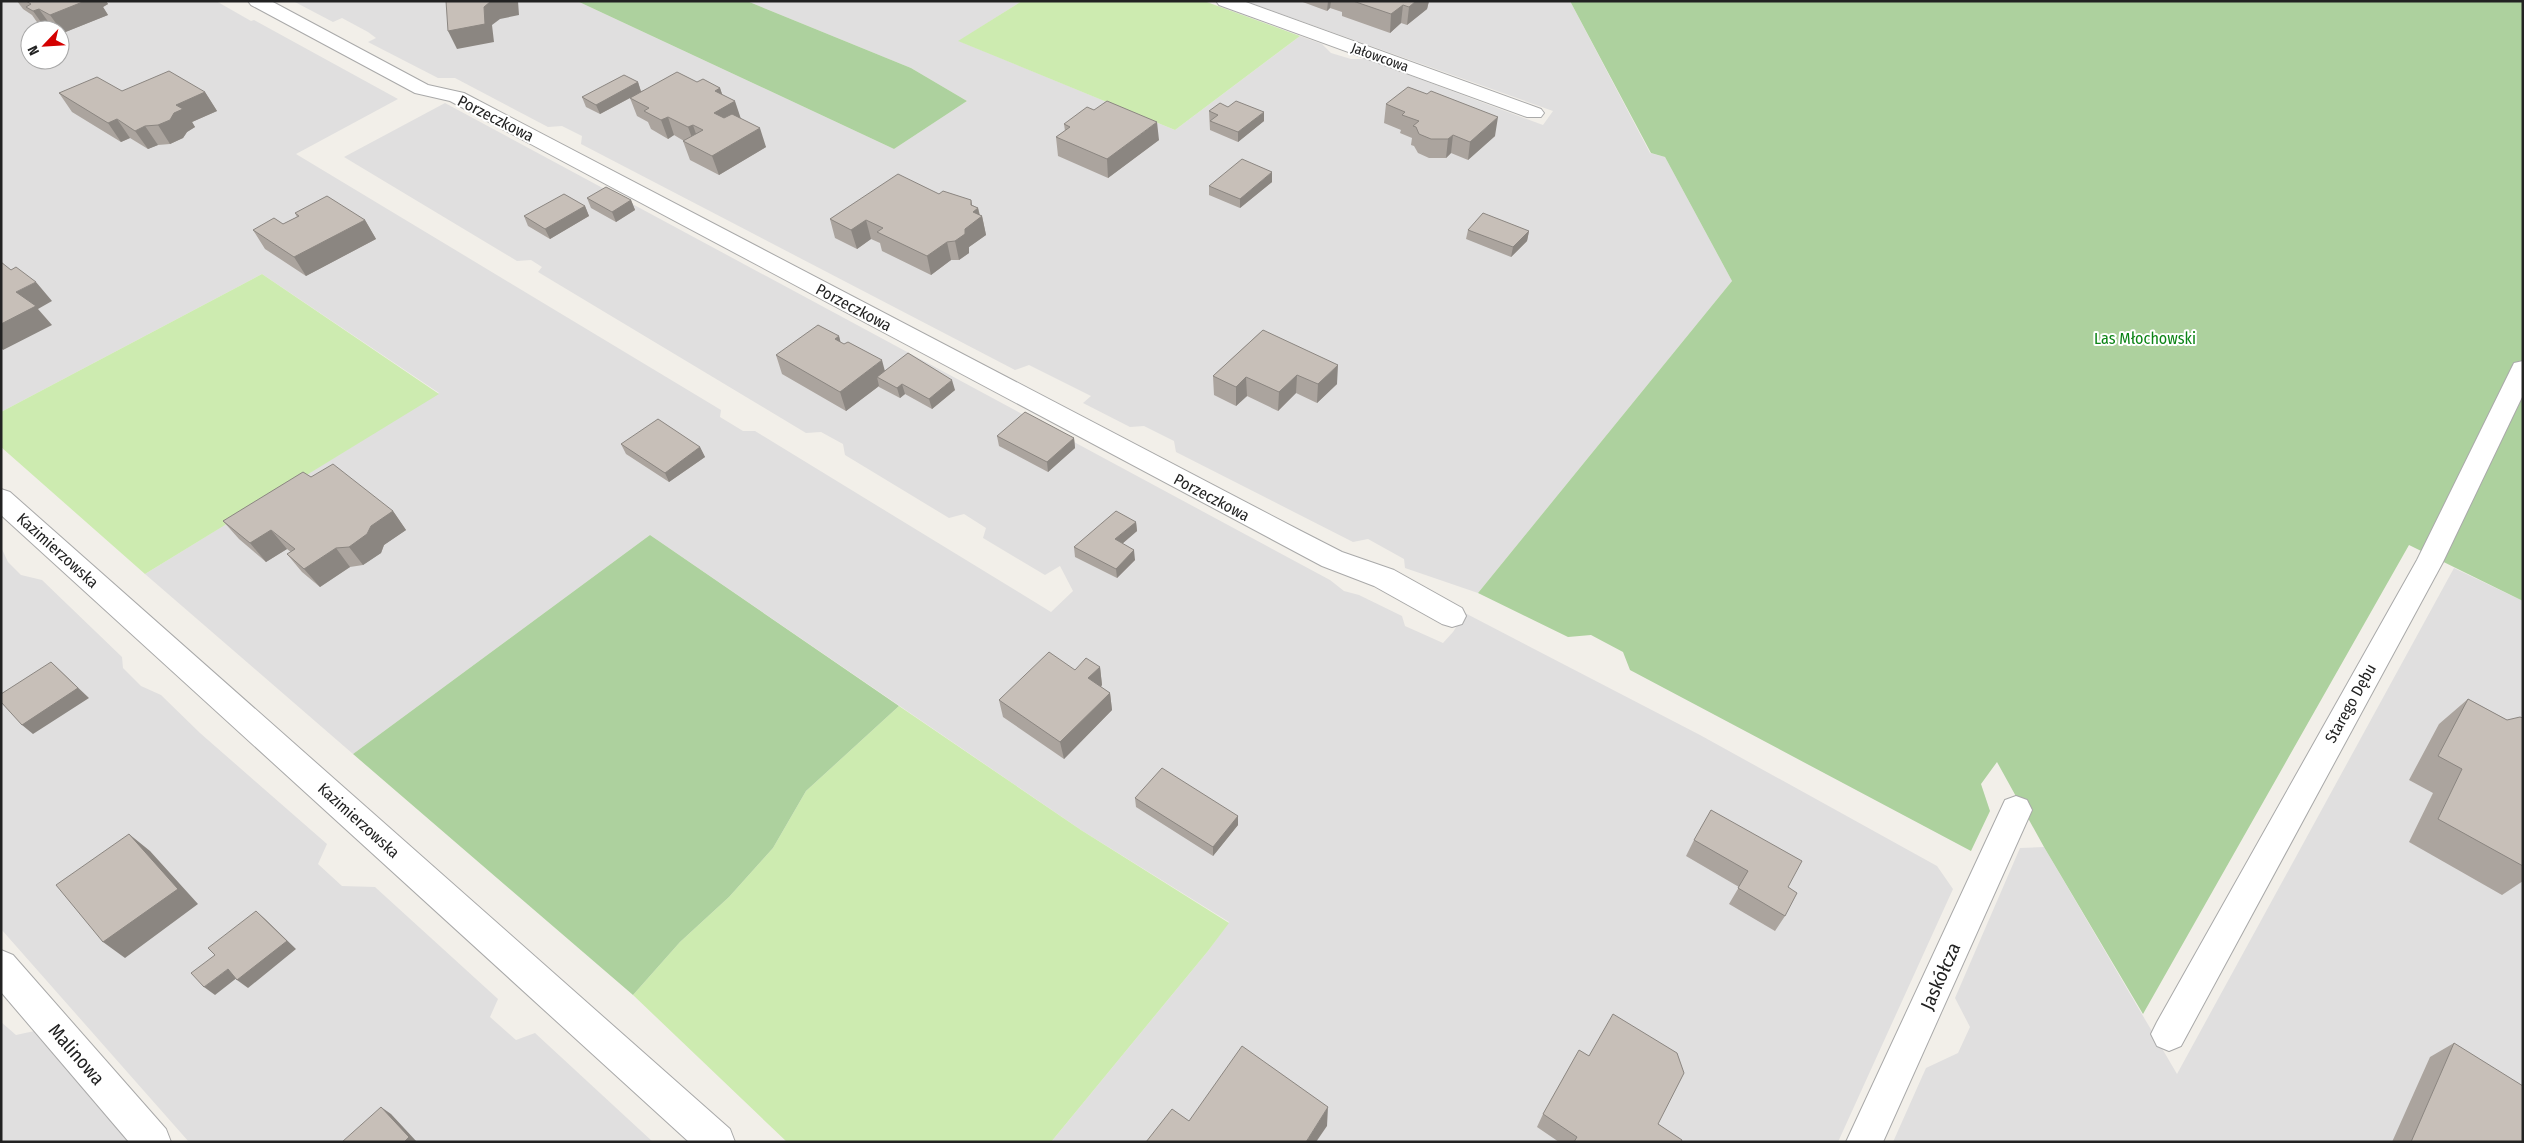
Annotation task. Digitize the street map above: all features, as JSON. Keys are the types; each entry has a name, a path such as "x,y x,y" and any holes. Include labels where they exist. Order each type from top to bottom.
{"street":[{"name":"Porzeczkowa","path":"256,1 422,89 457,97 1332,560 1384,578 1452,616"},
{"name":"Jałowcowa","path":"1225,1 1534,113"},
{"name":"Starego Dębu","path":"2169,1034 2253,877 2429,562 2523,369"},
{"name":"Kazimierzowska","path":"1,499 717,1142"},
{"name":"Jaskółcza","path":"1864,1142 2016,810"},
{"name":"Malinowa","path":"1,966 153,1142"}],"shaded area":[{"path":"1,1 216,1 398,99 296,154 721,410 720,417 743,431 755,431 1051,612 1073,591 1060,566 1045,575 983,538 986,528 964,514 949,518 845,455 843,444 821,432 806,433 538,272 542,267 531,260 517,261 344,157 445,103 1330,580 1344,591 1359,595 1402,616 1405,626 1443,643 1453,632 1465,613 1700,735 1937,866 1953,889 1838,1142 1051,1142 1208,951 1229,922 1081,830 650,535 353,754 145,574 439,393 262,274 1,412"},
{"path":"293,1 577,1 894,149 967,101 911,68 747,1 1022,1 959,41 1175,130 1300,36 1322,44 1331,53 1351,59 1366,59 1543,125 1553,111 1245,1 1570,1 1650,153 1665,157 1732,281 1478,593 1405,568 1404,559 1368,539 1353,542 1176,452 1174,441 1144,426 1130,427 1083,403 1091,396 1029,365 1015,370 581,144 582,136 562,126 548,127 455,78 438,78 368,42 376,38 342,18 333,22"},
{"path":"1,547 8,562 21,575 42,580 122,657 123,668 141,686 161,695 200,733 327,844 318,864 342,886 375,887 498,999 490,1017 516,1040 535,1033 653,1142 189,1142 1,929"},
{"path":"2454,568 2523,601 2523,1142 1893,1142 1926,1068 1958,1053 1970,1027 1955,998 2020,848 2044,847 2177,1074"},
{"path":"1,1022 16,1035 39,1030 129,1142 1,1142"}],"green space":[{"path":"577,1 747,1 911,68 967,101 894,149"},
{"path":"1022,1 1204,1 1300,36 1175,130 958,41"},
{"name":"Las Młochowski","path":"1570,1 2523,1 2523,601 2409,545 2143,1014 2044,847 1997,762 1981,784 1990,811 1971,851 1630,670 1623,652 1591,635 1568,637 1478,593 1732,281 1665,157 1651,153"},
{"path":"262,274 439,394 145,574 1,447 1,412"},
{"path":"650,535 899,706 806,791 773,848 729,897 680,942 633,995 353,754"},
{"path":"899,706 1081,830 1229,923 1051,1142 787,1142 633,995 680,942 729,897 773,848 806,791"}],"building":[{"path":"26,1 85,1 50,15 39,9 33,11 26,7 31,4"},
{"path":"446,1 491,1 484,7 485,24 448,31"},
{"path":"1353,1 1416,1 1409,7 1403,5 1391,14"},
{"path":"169,71 205,92 176,105 183,109 174,113 170,120 158,125 145,126 135,131 117,119 108,123 59,93 97,77 122,91"},
{"path":"677,72 697,82 703,79 720,88 715,91 735,101 714,113 724,118 732,114 760,128 712,156 683,141 703,130 693,125 688,127 668,117 661,120 644,111 649,108 630,98"},
{"path":"624,75 638,82 596,105 582,97"},
{"path":"1408,87 1427,94 1431,91 1498,117 1470,142 1453,135 1448,139 1431,139 1419,134 1416,127 1413,126 1419,121 1402,115 1405,112 1386,104"},
{"path":"1107,101 1157,122 1107,159 1056,137 1070,127 1064,124 1087,107 1094,110"},
{"path":"1236,101 1264,112 1238,132 1210,121 1218,115 1209,111 1220,103 1228,107"},
{"path":"1242,159 1272,172 1240,199 1209,186"},
{"path":"898,174 939,194 943,191 971,200 971,205 978,208 973,212 982,216 965,229 965,234 955,241 947,242 927,256 877,232 883,228 866,220 851,230 830,219"},
{"path":"606,187 631,200 612,212 587,198"},
{"path":"564,194 585,206 545,229 524,216"},
{"path":"327,196 365,220 294,257 253,230 274,218 283,224 299,216 295,213"},
{"path":"1483,213 1529,231 1513,247 1468,230"},
{"path":"1,262 11,270 16,267 36,282 16,292 36,306 1,324"},
{"path":"818,325 839,336 835,339 844,344 848,342 882,360 840,392 776,355"},
{"path":"1263,330 1338,365 1318,384 1297,375 1279,392 1246,377 1236,387 1213,376"},
{"path":"908,353 952,380 929,399 902,384 897,388 877,377"},
{"path":"1025,412 1074,438 1047,462 997,436"},
{"path":"658,419 700,447 665,473 621,444"},
{"path":"333,464 393,511 371,526 367,534 349,547 336,548 304,569 287,554 295,549 271,530 250,543 223,521 303,472 311,477"},
{"path":"1116,511 1136,522 1115,539 1134,550 1116,569 1074,547"},
{"path":"1049,652 1075,670 1086,658 1100,667 1088,678 1110,693 1060,742 999,700"},
{"path":"51,662 78,688 22,725 1,702 1,694"},
{"path":"2468,699 2507,720 2523,718 2523,866 2438,819 2462,769 2438,756"},
{"path":"1162,768 1238,816 1213,847 1135,798"},
{"path":"1711,810 1802,861 1788,887 1797,893 1785,916 1738,888 1748,871 1694,840"},
{"path":"129,834 178,889 103,942 56,885"},
{"path":"256,911 287,941 237,980 228,969 204,987 191,973 215,955 208,948"},
{"path":"1613,1014 1677,1053 1684,1073 1658,1124 1682,1140 1681,1142 1574,1142 1577,1137 1543,1114 1579,1050 1589,1056"},
{"path":"2454,1043 2523,1086 2523,1142 2411,1142"},
{"path":"1242,1046 1328,1107 1306,1142 1146,1142 1172,1109 1189,1121"},
{"path":"381,1107 409,1137 404,1142 342,1142"}]}
